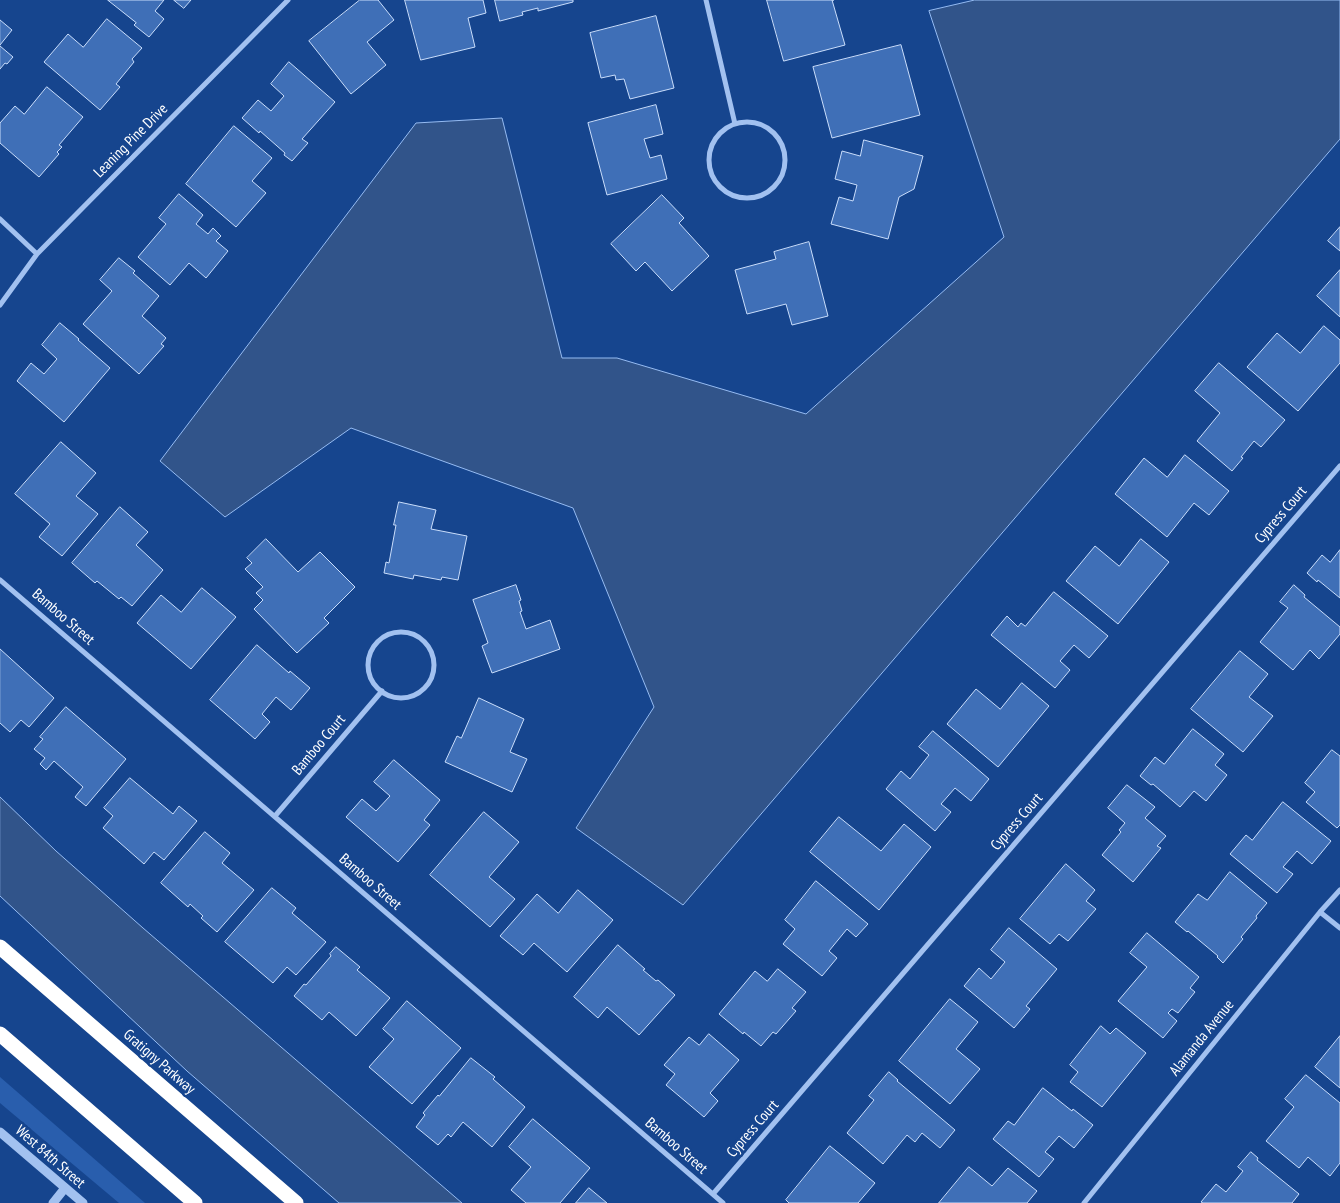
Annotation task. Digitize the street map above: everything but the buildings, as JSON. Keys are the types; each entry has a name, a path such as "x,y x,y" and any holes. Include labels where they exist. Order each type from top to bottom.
{"highway":[{"name":"Gratigny Parkway","path":"0,948 296,1203"},
{"path":"0,1034 195,1203"}],"street":[{"name":"Leaning Pine Drive","path":"0,305 37,254 288,0"},
{"path":"706,0 735,124"},
{"path":"746,122 758,124 769,129 777,137 783,148 785,160 781,177 770,191 759,196 747,198 725,191 717,183 711,172 710,149 716,138 724,130 735,124 746,122"},
{"path":"0,220 37,254"},
{"name":"Cypress Court","path":"713,1194 1340,466"},
{"name":"Bamboo Street","path":"0,580 723,1203"},
{"path":"398,632 410,633 420,638 428,646 433,656 434,668 427,686 410,696 390,696 382,691 374,683 369,672 368,661 378,641 388,634 398,632"},
{"name":"Bamboo Court","path":"275,816 382,691"},
{"name":"Alamanda Avenue","path":"1084,1203 1320,912 1340,890"},
{"path":"1320,912 1340,928"},
{"name":"West 84th Street","path":"0,1132 83,1203"},
{"path":"52,1203 65,1188"}],"shaded area":[{"path":"975,0 1340,0 1340,139 683,905 576,828 654,707 573,508 351,428 225,517 160,461 416,123 502,118 562,358 617,358 806,414 1004,237 929,11"},
{"path":"0,797 56,851 143,928 462,1203 339,1203 187,1071 0,896"},
{"path":"0,1077 145,1203 119,1203 0,1103"}]}
